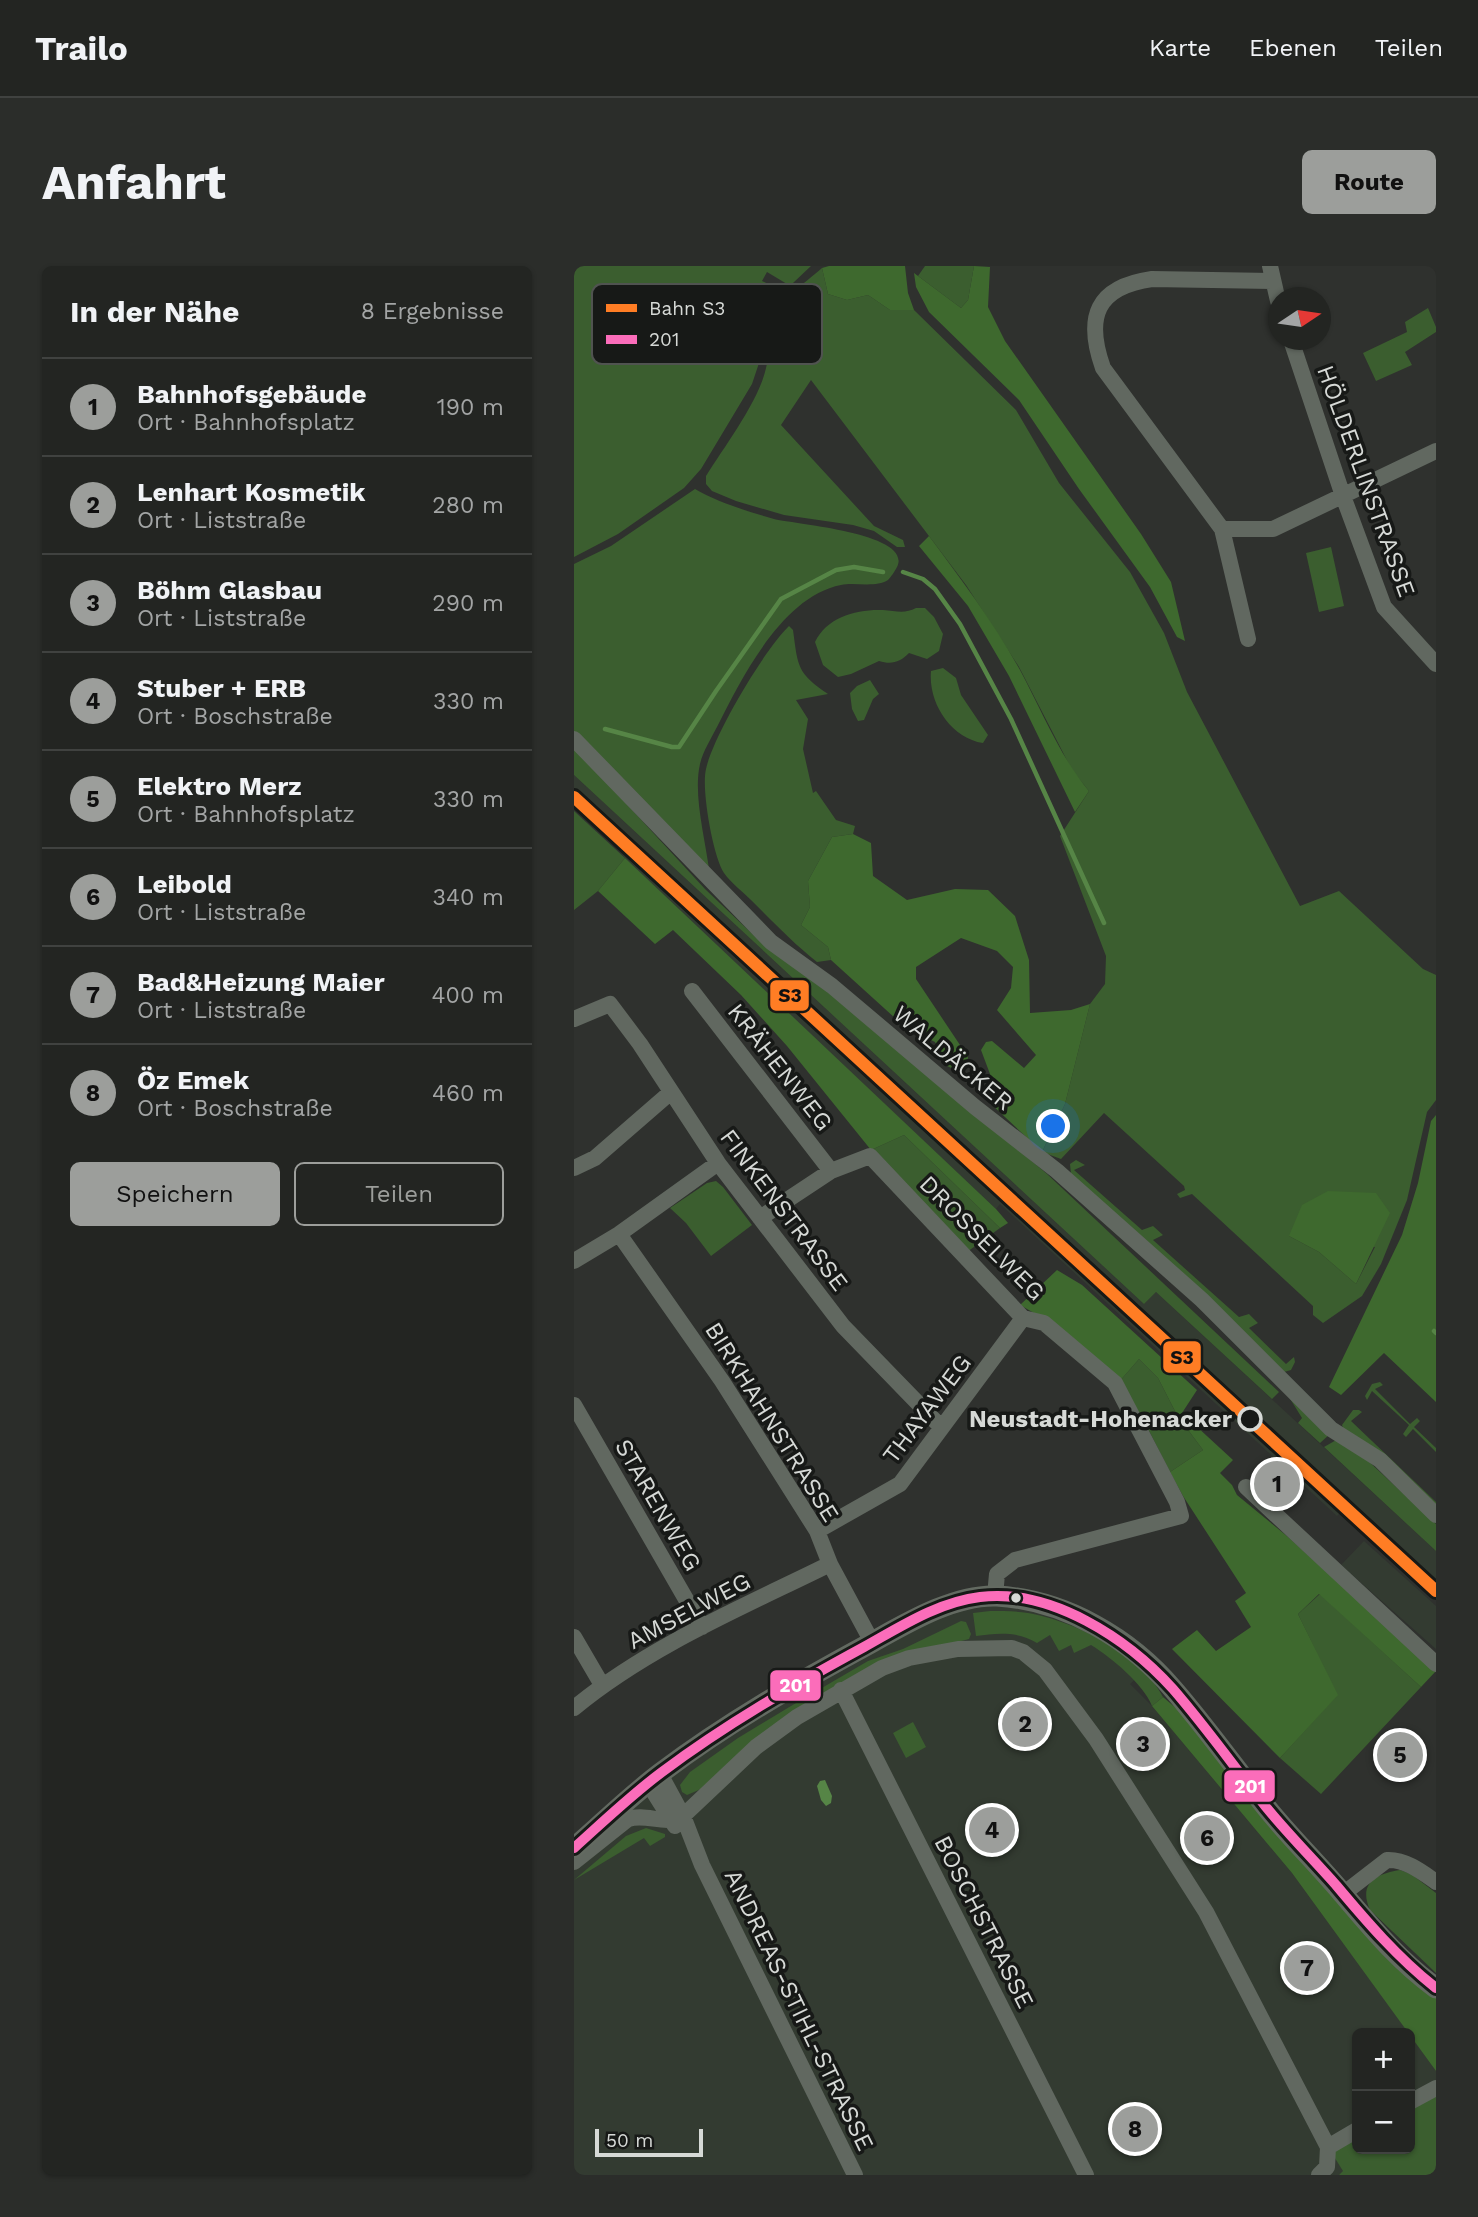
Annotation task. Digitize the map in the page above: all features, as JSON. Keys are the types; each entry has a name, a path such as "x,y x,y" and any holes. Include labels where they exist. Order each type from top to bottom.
{"street":[{"path":"1248,639 1222,529 1103,368 1095,337 1096,318 1110,293 1136,281 1271,273"},
{"name":"HÖLDERLINSTRASSE","path":"1294,350 1343,496 1384,607 1436,664"},
{"path":"1222,529 1273,529 1436,451"},
{"name":"WALDÄCKER","path":"574,739 771,942 832,986 975,1107 1056,1171 1202,1300 1331,1429 1380,1460 1436,1515"},
{"name":"KRÄHENWEG","path":"692,991 831,1171"},
{"name":"FINKENSTRASSE","path":"574,1019 610,1004 718,1163 843,1326 942,1427"},
{"path":"574,1168 595,1157 671,1092"},
{"name":"DROSSELWEG","path":"831,1171 870,1156 1023,1318 1044,1323 1115,1383 1177,1502 1181,1516 1015,1560 997,1574 995,1596"},
{"path":"575,1259 619,1234 718,1163"},
{"path":"760,1218 831,1171"},
{"name":"BIRKHAHNSTRASSE","path":"619,1234 722,1381 817,1531 830,1564 872,1642"},
{"name":"THAYAWEG","path":"817,1531 900,1484 1023,1318"},
{"name":"STARENWEG","path":"574,1405 702,1627"},
{"path":"1246,1487 1436,1664"},
{"name":"AMSELWEG","path":"574,1708 602,1685 702,1627 830,1564"},
{"path":"574,1848 654,1779 694,1749 804,1678 901,1625 950,1604 995,1596 1046,1605 1071,1614 1126,1645 1150,1665 1173,1689 1268,1809 1381,1940 1436,1988"},
{"path":"574,1637 602,1685"},
{"path":"574,1862 628,1819 638,1816 671,1819 756,1747 797,1717 882,1668 927,1654 973,1648 1012,1648 1031,1656 1061,1691 1096,1739 1206,1912 1328,2147 1323,2171"},
{"name":"BOSCHSTRASSE","path":"841,1690 1086,2175"},
{"name":"ANDREAS-STIHL-STRASSE","path":"654,1779 671,1819 702,1865 855,2175"},
{"path":"1343,1895 1387,1860 1395,1860 1409,1866 1436,1882"},
{"path":"1415,2099 1436,2088"},
{"path":"1328,2147 1352,2133"}],"shaded area":[{"path":"574,266 811,266 793,283 787,284 767,272 762,281 768,284 592,284 592,364 759,364 752,384 701,469 684,488 618,534 574,557"},
{"path":"905,266 908,293 914,310 890,310 868,295 847,300 828,294 822,268"},
{"path":"925,266 974,266 968,300 961,308 918,276"},
{"path":"974,266 990,267 988,307 1005,341 1141,534 1171,582 1185,641 1177,637 1150,587 1019,400 929,312 916,287 914,273 961,308 968,300"},
{"path":"822,268 828,294 847,300 868,295 890,310 914,310 1016,410 1059,483 1130,572 1164,633 1187,692 1300,906 1339,891 1423,969 1436,975 1436,1100 1427,1112 1407,1200 1381,1264 1362,1296 1323,1323 1313,1315 1313,1306 1192,1194 1180,1198 1177,1194 1185,1190 1184,1186 1104,1113 1061,1159 1042,1152 1065,1104 1090,1004 1105,984 1106,956 1060,836 1089,791 1072,770 1019,667 966,585 811,380 781,425 874,526 903,540 905,547 897,547 874,531 853,525 784,515 736,501 712,491 706,484 706,476 761,385 766,364 822,364 822,284 802,284","holes":["1289,1236 1375,1247 1356,1284 1319,1252"]},
{"path":"1428,308 1436,332 1405,352 1412,365 1376,381 1363,353 1407,332 1405,322"},
{"path":"695,489 723,503 774,519 826,527 871,538 888,546 897,555 897,567 888,580 877,584 841,585 820,592 801,605 783,621 767,641 739,684 703,754 698,776 709,869 574,733 574,564 611,546"},
{"path":"929,536 999,635 1060,748 1089,791 1075,812 1009,676 968,606 919,546"},
{"path":"1331,547 1344,606 1319,612 1306,553"},
{"path":"925,608 934,617 943,634 939,651 927,659 909,653 896,662 879,661 838,677 823,665 815,642 827,626 843,616 863,611 904,612"},
{"path":"789,626 793,630 801,668 810,680 828,694 796,700 808,719 803,749 813,793 816,791 836,820 855,826 853,834 832,837 808,881 810,907 801,925 828,947 831,960 817,962 724,873 712,838 705,791 706,769 718,736 766,654"},
{"path":"943,668 956,678 961,695 988,735 983,743 961,734 938,707 933,695 931,671"},
{"path":"870,680 879,694 873,699 864,720 858,721 852,709 850,693"},
{"path":"574,747 705,889 764,945 825,989 1046,1173 1279,1392 1272,1399 1156,1292 1144,1304 574,775"},
{"path":"574,775 1144,1304 1156,1292 1436,1551 1436,1600 1341,1512 1337,1516 1000,1204 996,1209 770,997 574,807"},
{"path":"574,811 625,858 598,891 574,910"},
{"path":"853,834 871,843 873,876 907,900 955,889 988,890 1015,916 1029,960 1030,1013 1071,1010 1090,1004 1065,1104 1042,1152 989,1102 987,1093 990,1074 981,1050 986,1042 992,1041 1024,1068 1036,1055 997,1010 1011,988 1013,967 997,951 961,938 916,967 916,979 968,1057 967,1066 958,1071 947,1066 935,1042 906,1028 831,960 828,947 801,925 810,907 808,881 832,837"},
{"path":"625,858 1008,1223 1000,1228 904,1135 871,1150 787,1046 741,995 673,930 655,944 598,891"},
{"path":"1436,1115 1436,1402 1384,1353 1341,1395 1329,1387 1402,1235 1418,1183 1431,1121"},
{"path":"904,1135 1000,1228 967,1252 871,1150"},
{"path":"1076,1160 1085,1165 1074,1170 1142,1230 1153,1226 1163,1235 1153,1240 1239,1317 1249,1314 1258,1323 1249,1328 1286,1364 1294,1357 1291,1370 1284,1372 1071,1174 1070,1164"},
{"path":"716,1181 752,1225 711,1256 686,1223 670,1208 707,1183"},
{"path":"1328,1191 1376,1193 1390,1213 1356,1284 1319,1252 1289,1236 1302,1205"},
{"path":"1057,1270 1082,1285 1197,1390 1182,1413 1233,1460 1220,1473 1232,1485 1237,1495 1288,1537 1436,1671 1421,1687 1319,1594 1298,1614 1338,1695 1280,1758 1172,1649 1197,1630 1216,1651 1251,1627 1235,1601 1246,1593 1170,1472 1203,1450 1177,1415 1158,1378 1139,1359 1119,1382 1055,1325 1020,1305"},
{"path":"1139,1359 1158,1378 1177,1415 1203,1450 1170,1472 1145,1423 1119,1382"},
{"path":"1380,1382 1383,1385 1375,1389 1410,1424 1417,1418 1420,1421 1414,1427 1436,1448 1436,1452 1413,1429 1406,1437 1403,1434 1409,1425 1372,1391 1367,1400 1365,1396 1372,1384"},
{"path":"1289,1397 1330,1434 1320,1443 1298,1423 1302,1418"},
{"path":"1353,1410 1362,1412 1351,1421 1436,1502 1436,1506 1344,1431 1342,1425"},
{"path":"1338,1439 1365,1458 1436,1524 1436,1551 1324,1447"},
{"path":"1364,1541 1436,1606 1436,1649 1341,1565"},
{"path":"1320,1594 1421,1687 1321,1794 1280,1758 1337,1695 1298,1614"},
{"path":"951,1604 1047,1605 1151,1665 1130,1684 1152,1706 1292,1873 1405,2028 1352,2028 1352,2145 1343,2172 1339,2175 574,2175 574,1848 660,1774"},
{"path":"973,1613 1028,1613 1065,1623 1085,1632 1140,1667 1163,1697 1152,1706 1142,1689 1126,1672 1091,1645 1074,1653 1071,1645 1059,1651 1050,1635 1037,1643 1015,1635 976,1636"},
{"path":"961,1621 966,1622 971,1634 969,1639 886,1661 701,1789 687,1795 682,1792 680,1785 690,1772 738,1738 868,1661 903,1649"},
{"path":"1163,1697 1190,1720 1436,1998 1436,2071 1415,2042 1415,2028 1405,2028 1292,1873 1152,1706"},
{"path":"913,1722 926,1747 906,1758 893,1733"},
{"path":"825,1780 832,1796 831,1803 826,1806 817,1786 820,1781"},
{"path":"646,1828 665,1834 665,1837 650,1846 644,1838 574,1880 626,1836"},
{"path":"1400,1870 1411,1874 1436,1893 1436,1973 1370,1910 1366,1893 1372,1881 1384,1874"},
{"path":"1415,2041 1436,2071 1436,2088 1415,2098"},
{"path":"1436,2088 1436,2175 1339,2175 1343,2171 1328,2147 1352,2133 1352,2154 1415,2154 1415,2099"}],"waterway":[{"path":"605,729 679,747 781,599 836,570 854,567 883,572"},
{"path":"903,572 923,579 935,589 960,624 1011,719 1104,923"}],"rail line":[{"name":"S3","path":"574,797 1436,1591"}],"transit line":[{"name":"201","path":"574,1848 617,1809 686,1754 786,1691 934,1610 964,1600 1007,1596 1060,1609 1086,1621 1134,1652 1155,1670 1185,1703 1283,1827 1383,1939 1436,1988"}],"place":[{"name":"Neustadt-Hohenacker","path":"1250,1419"},
{"name":"Bahnhofsgebäude","path":"1277,1484"},
{"name":"Lenhart Kosmetik","path":"1025,1724"},
{"name":"Böhm Glasbau","path":"1143,1744"},
{"name":"Elektro Merz","path":"1400,1755"},
{"name":"Stuber + ERB","path":"992,1830"},
{"name":"Leibold","path":"1207,1838"},
{"name":"Bad&Heizung Maier","path":"1307,1968"},
{"name":"Öz Emek","path":"1135,2129"}]}
